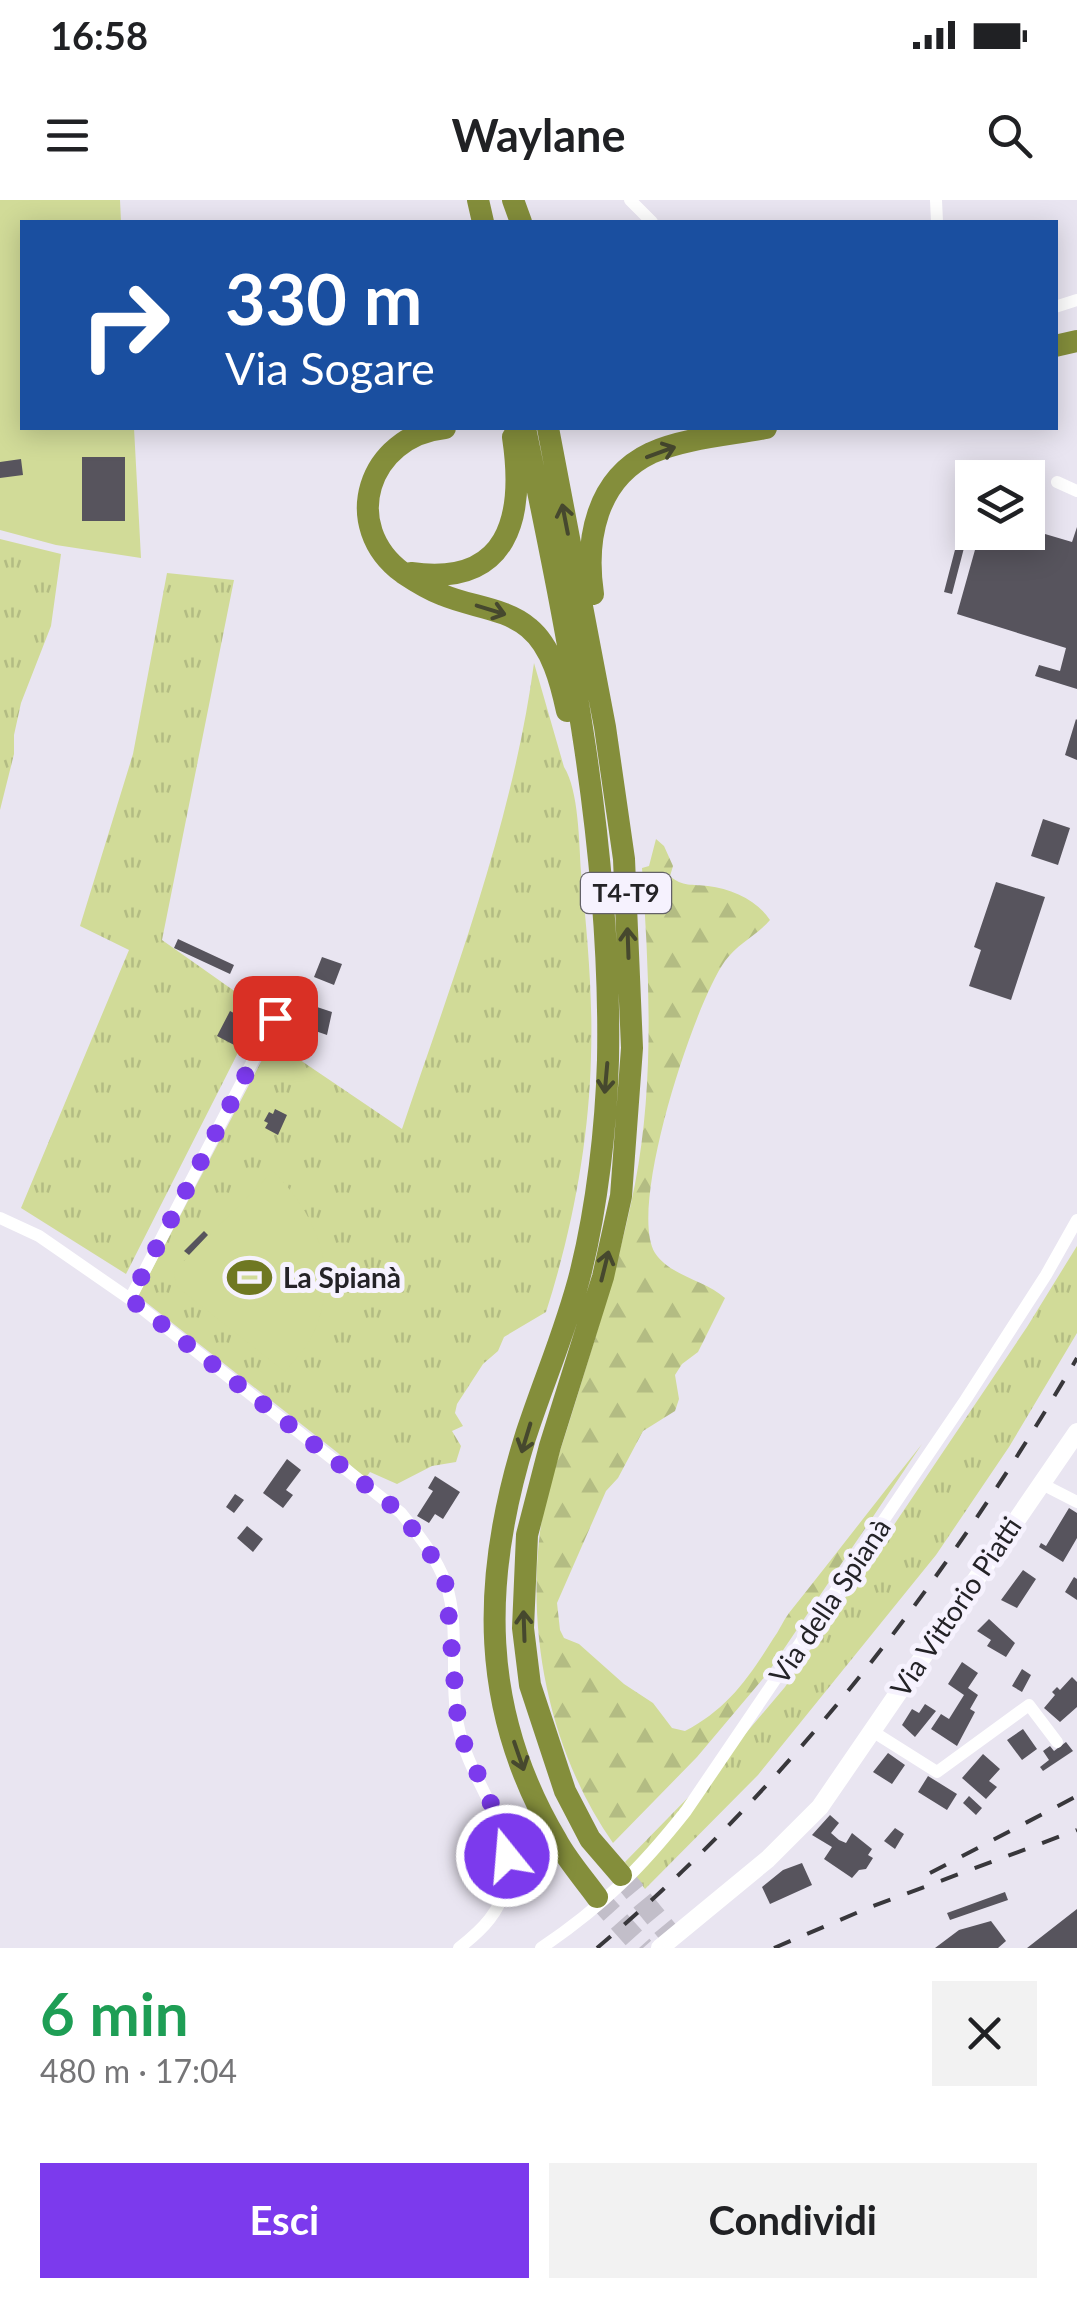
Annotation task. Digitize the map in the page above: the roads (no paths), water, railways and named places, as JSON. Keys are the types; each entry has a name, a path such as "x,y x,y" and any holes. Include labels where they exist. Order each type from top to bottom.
{"highway":[{"name":"T4-T9","path":"438,430 406,440 380,462 367,494 371,536 402,572 442,595 511,616 531,629 550,655 563,694 578,766 606,976"},
{"path":"402,572 456,575 481,565 500,548 516,510 517,466 511,430"},
{"name":"T4-T9","path":"525,430 590,769 606,976 608,1064 595,1198 580,1272 525,1440 501,1530 494,1583 498,1675 506,1719 520,1762 558,1843 597,1897"},
{"name":"T4-T9","path":"548,430 605,727 624,859 632,1048 621,1196 603,1277 550,1446 527,1535 523,1628 530,1685 546,1744 590,1839 620,1875"},
{"name":"T4-T9","path":"605,727 590,541 606,494 622,474 653,452 757,430"}],"street":[{"path":"630,200 650,220"},
{"path":"1058,482 1077,491"},
{"path":"130,1299 275,1018"},
{"path":"0,1218 38,1236 130,1299 401,1513 431,1555 446,1585 450,1610 459,1732 501,1826 507,1856 506,1883 498,1906 485,1928 460,1948"},
{"name":"Via della Spianà","path":"541,1948 590,1913 640,1868 686,1812 966,1398 1077,1220"},
{"name":"Via Vittorio Piatti","path":"660,1948 793,1835 820,1807 1077,1432"},
{"path":"1040,1483 1077,1502"},
{"path":"872,1731 937,1772 1029,1705 1056,1742"}],"tunnel":[{"path":"621,1875 681,1948"},
{"path":"597,1897 643,1948"}],"railway":[{"path":"597,1948 736,1817 862,1674 975,1520 1077,1358"},
{"path":"930,1873 1077,1796"},
{"path":"774,1948 868,1908 1077,1830"}],"place":[{"name":"La Spianà","path":"250,1278"}]}
